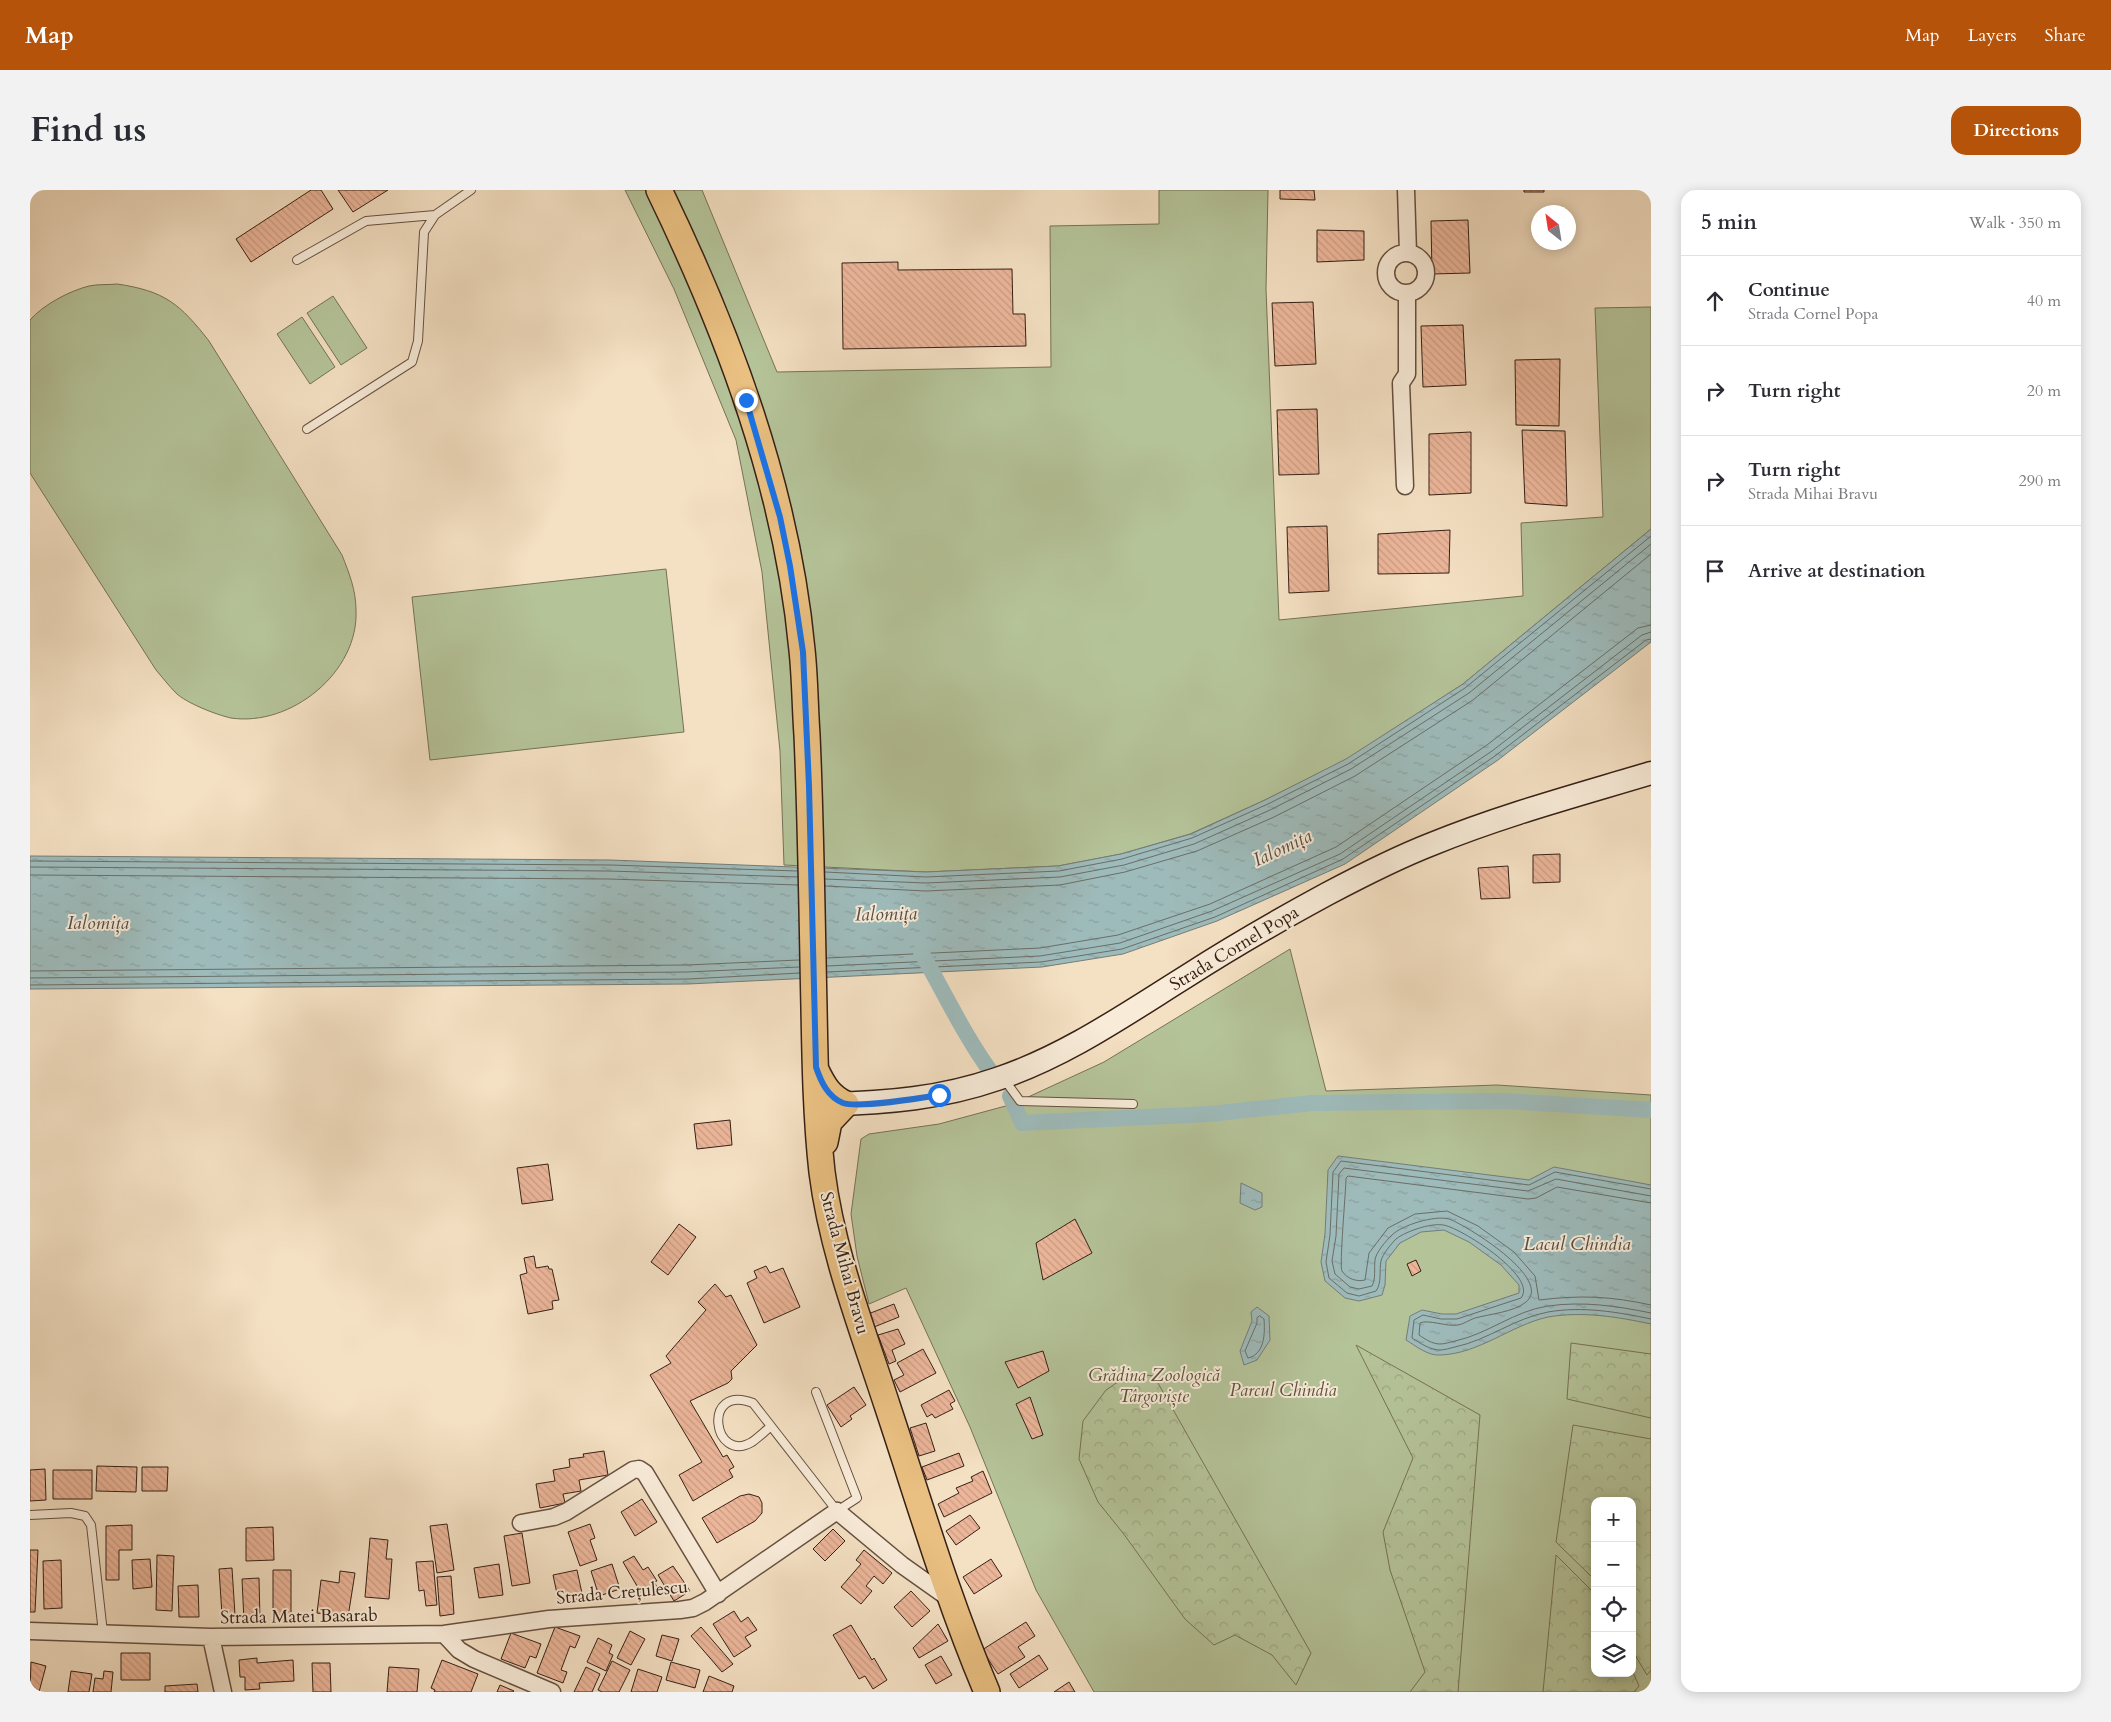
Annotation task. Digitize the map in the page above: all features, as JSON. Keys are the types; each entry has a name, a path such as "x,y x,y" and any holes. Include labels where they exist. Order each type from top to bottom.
{"main road":[{"name":"Strada Mihai Bravu","path":"659,190 693,261 746,400 780,517 792,575 803,652 809,786 817,1104 822,1165 831,1225 851,1299 950,1599 987,1692"},
{"name":"Strada Mihai Bravu","path":"673,190 693,261"},
{"name":"Strada Cornel Popa","path":"817,1104 918,1099 962,1090 1003,1077 1049,1058 1086,1038 1272,925 1384,865 1432,844 1481,826 1651,773"},
{"path":"816,1067 826,1089 832,1096 846,1104 829,1122 822,1165"}],"street":[{"path":"1406,190 1408,253"},
{"path":"1408,253 1420,258 1426,271 1423,284 1418,289 1407,293 1391,286 1386,274 1387,267 1395,256 1408,253"},
{"path":"1405,486 1401,383 1407,374 1407,293"},
{"path":"521,1524 554,1517 566,1512 633,1470 639,1469 645,1473 718,1594"},
{"path":"837,1511 902,1565 950,1599"},
{"name":"Strada Crețulescu","path":"444,1634 549,1619 693,1608 718,1594 837,1511"},
{"name":"Strada Matei Basarab","path":"30,1631 211,1636 444,1634"},
{"path":"444,1634 459,1650 474,1659 552,1692"},
{"path":"211,1636 224,1692"}],"lane":[{"path":"307,429 412,362 418,341 424,232 435,215 471,190"},
{"path":"297,260 366,221 435,215"},
{"path":"1003,1077 1020,1101 1134,1104"},
{"name":"Strada Crețulescu","path":"816,1392 857,1498 837,1511"},
{"path":"770,1427 751,1443 742,1445 732,1444 724,1439 718,1431 717,1421 719,1412 726,1404 734,1400 744,1399 753,1403 837,1511"},
{"path":"30,1515 71,1512 85,1516 91,1525 103,1633"}],"green space":[{"path":"625,190 702,190 777,372 1051,367 1050,226 1159,224 1159,190 1268,190 1266,289 1279,620 1523,596 1521,523 1603,517 1595,308 1651,307 1651,529 1463,684 1346,760 1190,834 1121,854 1058,866 926,872 784,865 780,751 762,572 736,440 674,289"},
{"path":"117,284 160,295 180,309 199,328 209,341 342,555 347,568 356,610 354,633 346,654 334,674 317,691 298,704 276,714 254,718 231,718 202,708 176,693 156,670 30,473 30,320 49,304 73,291 92,285"},
{"path":"333,296 367,348 341,365 307,313"},
{"path":"302,317 335,367 310,384 277,334"},
{"path":"666,569 684,732 430,760 412,597"},
{"name":"Parcul Chindia","path":"1290,949 1326,1091 1497,1085 1651,1095 1651,1692 1094,1692 1036,1590 970,1427 906,1288 869,1304 857,1256 851,1214 861,1139 869,1134 939,1124 1013,1104 1104,1062"},
{"path":"1571,1343 1651,1354 1651,1418 1567,1399"},
{"path":"1356,1345 1480,1415 1458,1692 1410,1692 1425,1672 1390,1570 1383,1532 1413,1458"},
{"name":"Grădina Zoologică Târgoviște","path":"1131,1373 1154,1376 1311,1653 1296,1685 1272,1655 1235,1635 1214,1645 1185,1619 1123,1533 1098,1502 1079,1459 1083,1421 1106,1390"},
{"path":"1573,1425 1651,1439 1651,1670 1647,1675 1636,1657 1636,1497 1591,1497 1591,1576 1556,1542"},
{"path":"1556,1555 1591,1590 1591,1677 1635,1677 1639,1686 1634,1692 1543,1692"}],"water":[{"name":"Ialomița","path":"1651,529 1651,642 1498,760 1345,864 1217,921 1123,954 1042,967 688,984 30,989 30,856 610,860 926,872 1058,866 1121,854 1191,834 1265,800 1346,759 1463,684"},
{"name":"Lacul Chindia","path":"1338,1156 1529,1180 1554,1167 1651,1185 1651,1324 1600,1316 1561,1315 1534,1321 1468,1350 1436,1355 1422,1350 1406,1340 1410,1316 1422,1310 1442,1314 1456,1314 1519,1293 1519,1285 1501,1265 1469,1242 1444,1230 1421,1232 1400,1243 1386,1261 1385,1285 1382,1295 1359,1301 1345,1298 1325,1281 1321,1262 1325,1234 1328,1170"},
{"path":"1241,1183 1262,1193 1262,1207 1255,1210 1240,1203"},
{"path":"1257,1307 1269,1316 1270,1340 1257,1360 1244,1365 1240,1351 1252,1321 1251,1312"}],"building":[{"path":"311,190 321,190 333,209 251,262 236,239"},
{"path":"338,190 388,190 353,212"},
{"path":"1280,190 1314,190 1315,200 1280,199"},
{"path":"1524,190 1544,190 1544,192 1524,192"},
{"path":"1468,220 1470,273 1432,274 1431,221"},
{"path":"1317,230 1364,231 1364,260 1317,262"},
{"path":"898,262 898,270 1012,269 1013,314 1025,314 1026,346 843,349 842,263"},
{"path":"1313,302 1316,364 1275,366 1272,303"},
{"path":"1463,325 1466,385 1423,387 1421,326"},
{"path":"1560,359 1559,426 1516,425 1515,360"},
{"path":"1317,409 1319,474 1279,475 1277,410"},
{"path":"1522,430 1565,431 1567,506 1525,503"},
{"path":"1471,432 1471,493 1429,495 1429,434"},
{"path":"1327,526 1329,591 1289,593 1287,527"},
{"path":"1450,530 1449,573 1378,574 1378,534"},
{"path":"1560,854 1560,882 1533,883 1533,855"},
{"path":"1508,866 1510,898 1481,899 1478,868"},
{"path":"730,1120 732,1145 697,1149 694,1124"},
{"path":"548,1164 553,1200 522,1204 517,1168"},
{"path":"1075,1219 1092,1253 1043,1280 1036,1243"},
{"path":"679,1224 696,1237 668,1275 651,1262"},
{"path":"534,1256 536,1268 548,1266 549,1269 552,1269 559,1300 552,1301 553,1309 528,1314 520,1275 527,1273 524,1258"},
{"path":"1416,1260 1421,1271 1412,1276 1407,1264"},
{"path":"766,1266 770,1273 783,1268 800,1307 764,1323 747,1283 757,1278 754,1271"},
{"path":"715,1284 726,1297 731,1295 757,1345 731,1371 732,1379 728,1383 690,1401 723,1457 727,1455 734,1467 729,1470 733,1477 693,1501 679,1475 702,1462 650,1375 671,1363 666,1356 706,1310 698,1302"},
{"path":"894,1304 899,1317 874,1327 868,1314"},
{"path":"898,1329 905,1344 892,1350 896,1361 889,1364 878,1335"},
{"path":"923,1349 936,1373 900,1392 894,1380 904,1375 897,1363"},
{"path":"1043,1351 1049,1371 1018,1388 1005,1362"},
{"path":"854,1387 866,1405 850,1416 852,1419 841,1427 827,1405"},
{"path":"949,1390 955,1401 950,1404 953,1409 935,1418 932,1414 927,1417 921,1405"},
{"path":"1030,1397 1043,1435 1032,1439 1016,1404"},
{"path":"926,1423 935,1451 919,1456 910,1428"},
{"path":"604,1451 608,1475 579,1480 581,1491 563,1494 565,1503 540,1508 536,1484 555,1481 553,1470 570,1467 569,1459 584,1457 583,1454"},
{"path":"959,1453 964,1466 927,1480 922,1467"},
{"path":"97,1466 137,1467 136,1492 96,1491"},
{"path":"142,1467 168,1467 167,1491 142,1491"},
{"path":"45,1469 46,1500 30,1501 30,1470"},
{"path":"53,1470 92,1470 92,1499 53,1499"},
{"path":"983,1471 992,1493 944,1517 938,1504 959,1493 956,1488 973,1481 971,1477"},
{"path":"749,1494 759,1497 762,1503 762,1513 755,1521 717,1543 702,1518 740,1496"},
{"path":"642,1499 657,1522 635,1536 621,1512"},
{"path":"970,1515 980,1528 956,1545 946,1531"},
{"path":"447,1524 454,1570 437,1573 430,1526"},
{"path":"590,1524 595,1538 590,1540 597,1560 580,1566 568,1532"},
{"path":"132,1525 132,1550 119,1550 119,1580 106,1580 106,1526"},
{"path":"273,1527 274,1560 246,1561 246,1528"},
{"path":"833,1529 845,1541 825,1561 813,1549"},
{"path":"522,1533 530,1583 512,1586 504,1536"},
{"path":"370,1538 388,1540 386,1559 392,1559 389,1599 365,1597"},
{"path":"30,1550 38,1550 35,1612 30,1612"},
{"path":"864,1550 892,1573 883,1584 874,1576 866,1586 872,1591 861,1604 841,1587 861,1564 856,1560"},
{"path":"157,1555 174,1556 172,1611 156,1610"},
{"path":"634,1556 643,1570 648,1567 657,1581 654,1582 659,1590 644,1598 623,1562"},
{"path":"150,1559 152,1587 133,1589 132,1560"},
{"path":"991,1559 1002,1576 974,1594 963,1577"},
{"path":"61,1560 62,1608 44,1609 43,1561"},
{"path":"433,1561 437,1605 426,1606 424,1590 419,1591 416,1562"},
{"path":"499,1564 503,1595 479,1598 474,1568"},
{"path":"612,1564 620,1589 599,1596 591,1571"},
{"path":"673,1566 690,1591 674,1601 658,1575"},
{"path":"232,1568 235,1615 222,1615 219,1569"},
{"path":"273,1570 291,1570 291,1615 273,1615"},
{"path":"577,1570 583,1598 559,1603 553,1575"},
{"path":"340,1571 355,1573 348,1617 317,1613 321,1580 339,1583"},
{"path":"451,1576 454,1614 440,1616 437,1577"},
{"path":"259,1578 260,1620 244,1621 242,1579"},
{"path":"198,1585 199,1617 179,1617 178,1586"},
{"path":"911,1591 930,1611 912,1627 894,1607"},
{"path":"734,1611 741,1622 748,1617 757,1630 745,1637 751,1646 734,1657 713,1624"},
{"path":"1026,1622 1035,1636 1018,1647 1025,1657 998,1674 982,1650"},
{"path":"938,1624 948,1641 919,1658 913,1648"},
{"path":"851,1625 872,1660 874,1658 887,1680 873,1689 865,1676 859,1679 833,1635"},
{"path":"555,1627 580,1636 575,1648 570,1646 561,1670 567,1672 563,1683 537,1673"},
{"path":"701,1627 733,1664 722,1672 691,1636"},
{"path":"630,1631 645,1639 631,1665 617,1658"},
{"path":"511,1633 541,1644 536,1658 530,1656 525,1668 501,1659"},
{"path":"662,1635 679,1639 672,1661 656,1656"},
{"path":"598,1638 612,1645 609,1653 613,1655 606,1671 587,1662"},
{"path":"121,1653 150,1653 150,1680 121,1680"},
{"path":"1039,1655 1048,1669 1019,1688 1010,1674"},
{"path":"941,1656 952,1675 936,1684 925,1665"},
{"path":"257,1658 257,1663 293,1660 294,1681 259,1683 260,1689 245,1690 245,1677 240,1677 239,1660"},
{"path":"442,1660 478,1674 471,1692 434,1692 435,1690 431,1688"},
{"path":"612,1661 630,1670 619,1692 602,1692 598,1690"},
{"path":"31,1662 46,1666 39,1692 30,1692"},
{"path":"671,1662 700,1670 695,1688 666,1680"},
{"path":"312,1663 330,1663 331,1692 313,1692"},
{"path":"389,1667 419,1669 417,1692 387,1692"},
{"path":"586,1667 600,1674 592,1692 574,1692"},
{"path":"638,1669 662,1677 657,1692 631,1692"},
{"path":"71,1671 92,1674 89,1692 68,1692"},
{"path":"104,1671 113,1672 111,1692 93,1692 95,1678 103,1679"},
{"path":"709,1676 734,1686 732,1692 703,1692"},
{"path":"1069,1682 1075,1692 1054,1692"},
{"path":"197,1684 198,1692 165,1692 165,1686"},
{"path":"500,1685 514,1691 497,1692"}],"waterway":[{"path":"921,952 963,1028 991,1072"},
{"path":"1010,1096 1022,1123 1209,1114 1312,1103 1504,1101 1651,1110"}],"route":[{"path":"746,400 780,517 798,611 803,652 809,786 816,1067 826,1089 832,1096 846,1104 918,1099 939,1095"}]}
